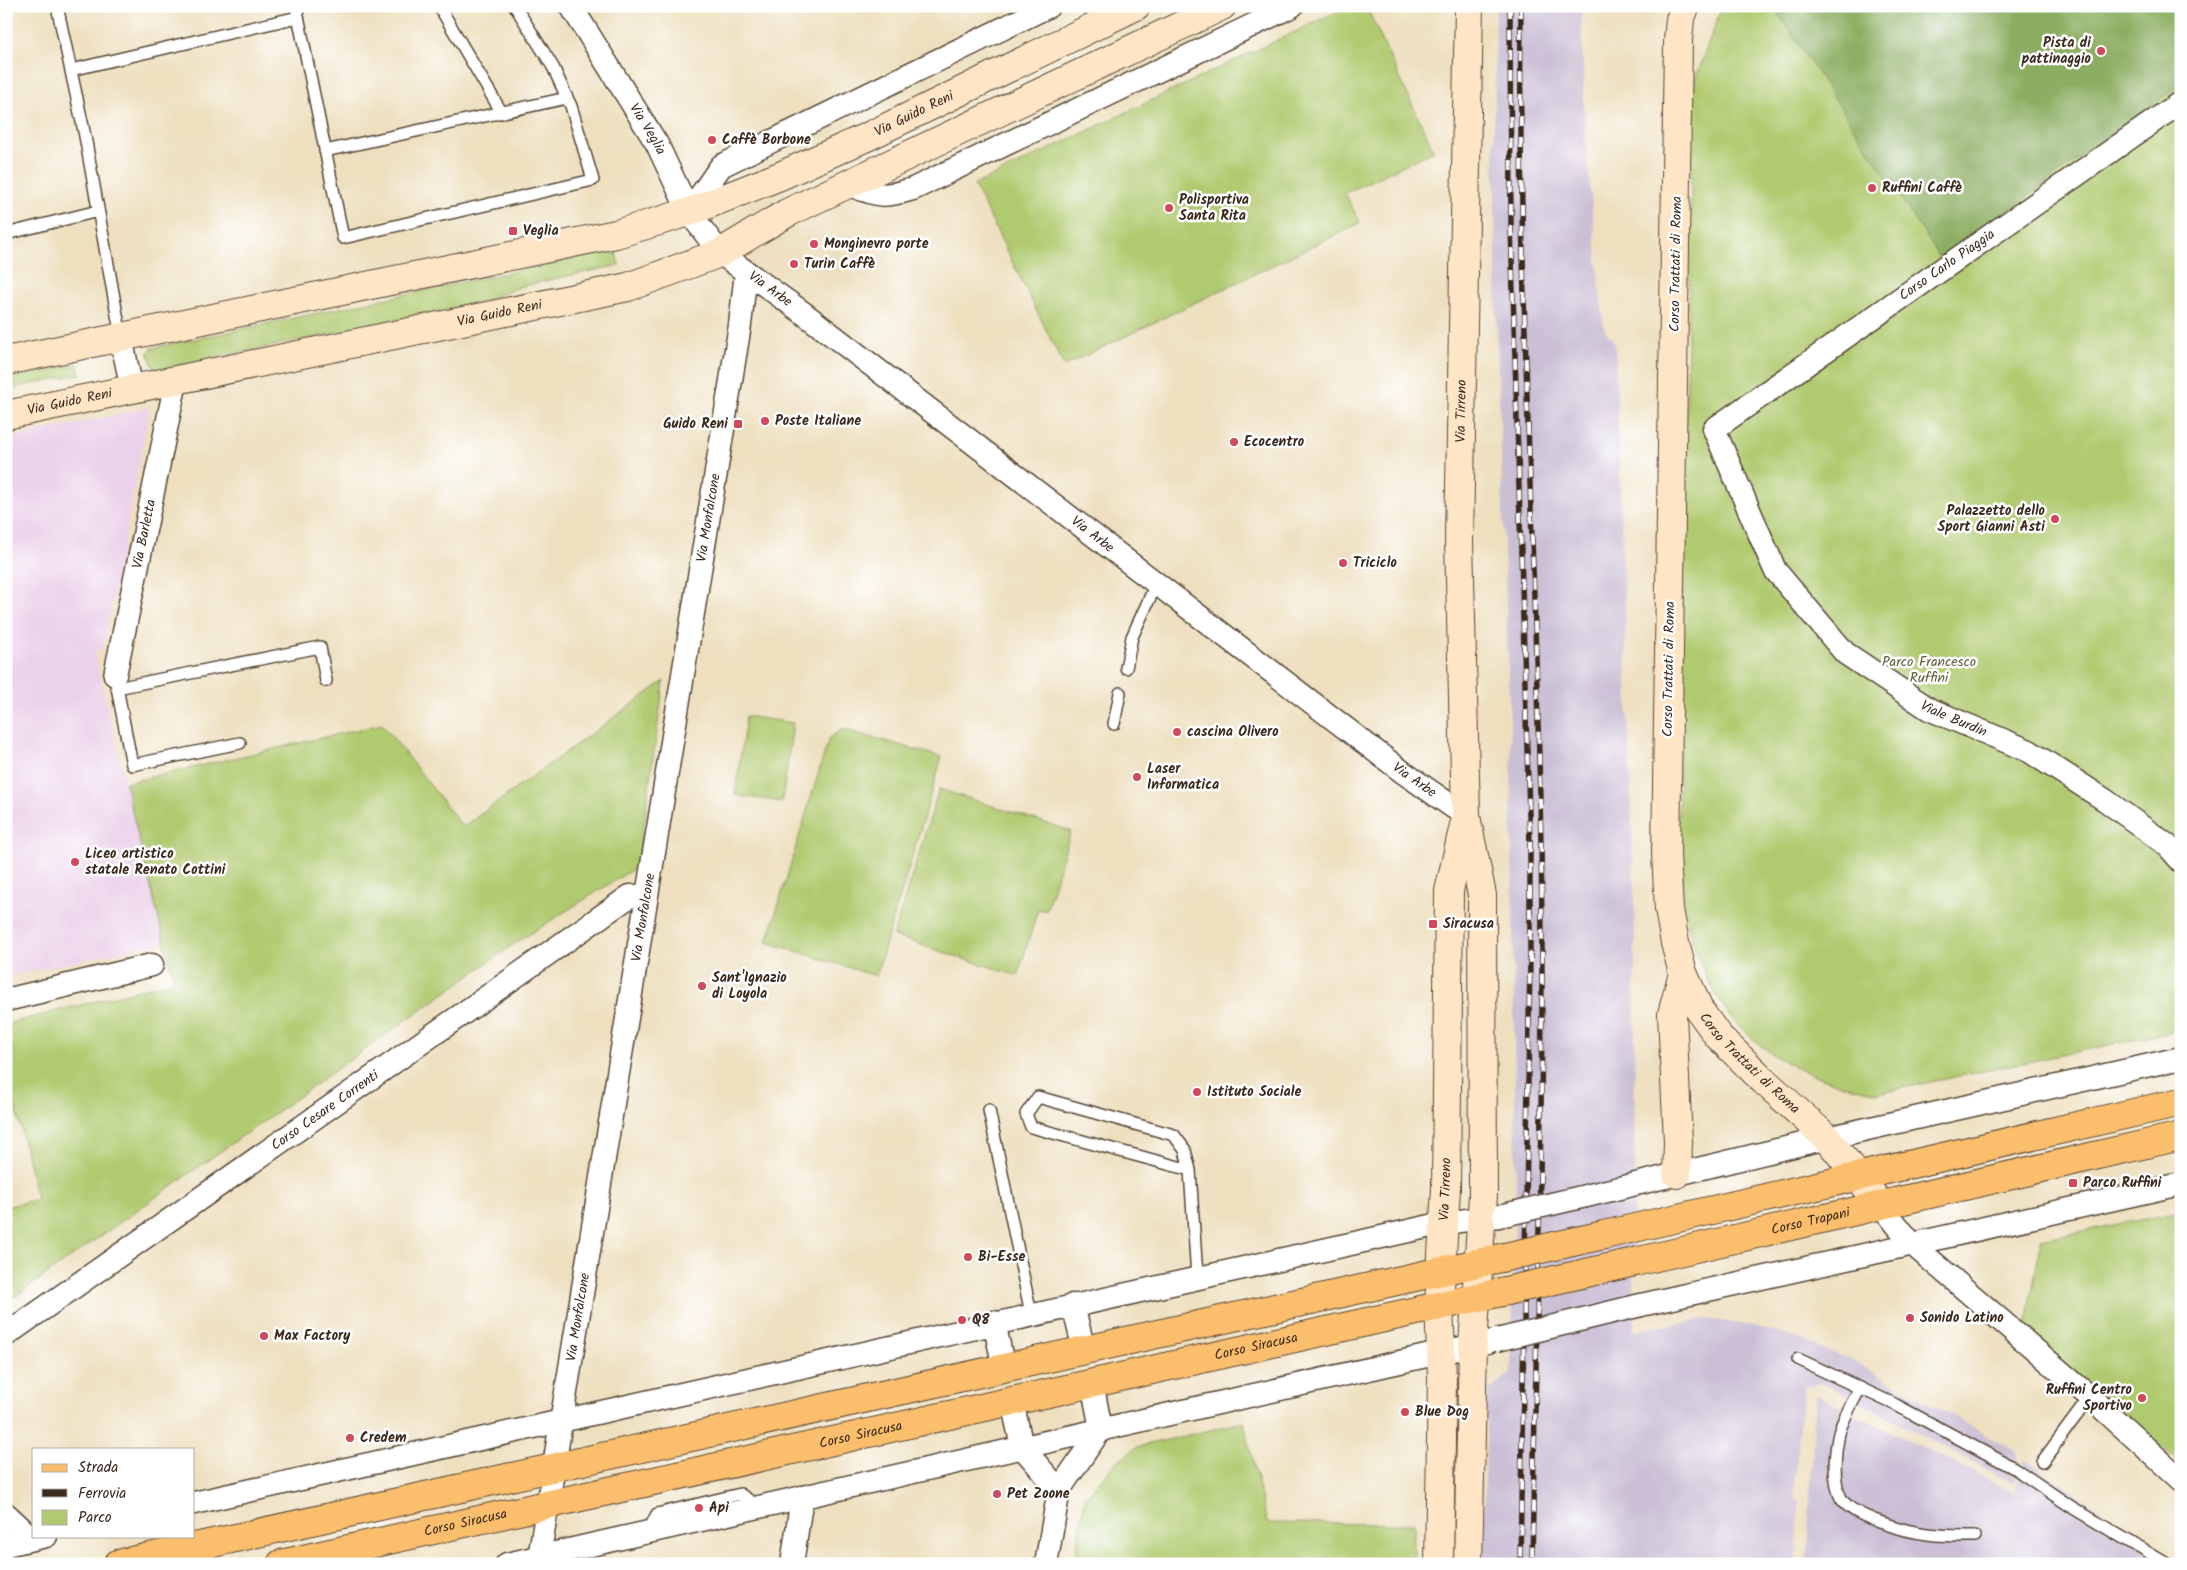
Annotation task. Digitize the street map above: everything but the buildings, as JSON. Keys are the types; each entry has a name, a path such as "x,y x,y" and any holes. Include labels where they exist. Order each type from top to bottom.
{"main road":[{"path":"118,1564 1639,1228 1857,1175 2181,1102"},
{"name":"Corso Trapani","path":"1439,1305 1639,1261 2181,1136"},
{"name":"Corso Siracusa","path":"281,1564 1439,1305"}],"street":[{"name":"Via Veglia","path":"571,6 657,144 689,212 720,253"},
{"path":"689,212 721,166 1049,6"},
{"name":"Via Guido Reni","path":"6,361 616,234 689,212 780,176 871,135 1136,6"},
{"name":"Via Guido Reni","path":"6,415 628,287 720,253 787,214 1222,6"},
{"path":"850,185 879,196 892,196 913,189 1292,6"},
{"name":"Via Tirreno","path":"1468,1564 1485,1342 1475,1297 1477,1264 1493,1216 1483,1195 1482,895 1466,816 1459,539 1470,6"},
{"name":"Corso Trattati di Roma","path":"1681,11 1666,854 1669,910 1683,974 1700,1011 1718,1036 1827,1138 1912,1244 2090,1397 2181,1480"},
{"name":"Corso Carlo Piaggia","path":"1714,429 2181,102"},
{"name":"Via Arbe","path":"720,253 802,312 1404,773 1466,816"},
{"name":"Via Monfalcone","path":"538,1560 740,325 746,272"},
{"path":"121,337 132,390"},
{"name":"Via Barletta","path":"116,682 176,381"},
{"name":"Viale Burdin","path":"1714,429 1774,570 1845,653 1929,709 2029,751 2106,800 2167,845 2181,861"},
{"name":"Via Tirreno","path":"1439,1564 1441,1352 1439,1305 1446,1188 1449,891 1466,816"},
{"name":"Corso Cesare Correnti","path":"6,1334 630,896 646,896"},
{"path":"6,1000 152,965"},
{"path":"1677,1174 1678,1142 1672,1014 1683,974"},
{"path":"195,1504 1197,1277 1638,1184 1827,1138 2181,1058"},
{"path":"506,1564 538,1560 648,1532 1640,1305 2181,1184"},
{"path":"1074,1305 1084,1350"},
{"path":"994,1322 1004,1368"},
{"path":"1046,1564 1059,1490 1101,1429 1092,1383"},
{"path":"1012,1400 1022,1447 1059,1490"},
{"path":"792,1564 802,1497"},
{"path":"6,1514 32,1533"},
{"path":"6,1545 39,1538"}],"lane":[{"path":"57,6 71,70 121,337"},
{"path":"439,6 502,113"},
{"path":"71,70 297,11 343,238 593,180 571,106 554,67 515,6"},
{"path":"325,151 567,98"},
{"path":"6,234 98,211"},
{"path":"1126,668 1132,637 1157,582"},
{"path":"116,682 320,647 326,681"},
{"name":"Via Barletta","path":"116,682 132,764 240,743"},
{"path":"1114,724 1120,692"},
{"path":"1190,1170 1032,1126 1026,1114 1038,1097 1174,1134 1185,1150 1190,1170 1197,1277"},
{"path":"989,1110 1031,1314"},
{"path":"1798,1359 1860,1388 2014,1468 2073,1508 2168,1564"},
{"path":"1860,1388 1839,1433 1836,1458 1837,1484 1842,1499 1862,1515 1889,1525 1928,1534 1975,1536"},
{"path":"2042,1462 2090,1397"}],"shaded area":[{"path":"1496,6 1581,6 1585,137 1604,329 1615,343 1635,912 1634,1331 1705,1319 1754,1326 1801,1340 1849,1359 2016,1451 2015,1484 1822,1383 1804,1387 1793,1494 1799,1504 1796,1564 1483,1564 1487,1391 1511,1373 1516,1178 1511,756 1497,337 1494,129"},
{"path":"150,407 103,649 94,651 164,942 6,977 6,439"},
{"path":"1816,1395 2015,1493 2024,1459 2181,1564 1806,1564"}],"green space":[{"name":"Polisportiva Santa Rita","path":"1349,6 1366,6 1434,151 1345,193 1360,223 1064,366 974,185"},
{"name":"Parco Francesco Ruffini","path":"1722,6 2181,6 2181,1030 1878,1093 1832,1081 1794,1066 1762,1047 1736,1023 1716,994 1699,960 1687,921 1677,876 1693,86"},
{"path":"1773,6 2181,6 2181,84 1941,259"},
{"path":"615,250 619,265 522,286 479,303 158,370 153,366 148,352 152,348"},
{"path":"78,364 80,374 22,386 6,393 6,379"},
{"path":"664,681 638,866 517,942 6,1303 6,1207 37,1199 6,1065 6,1024 174,981 125,783 382,724 463,827"},
{"path":"746,716 793,723 782,802 735,795"},
{"path":"843,729 942,757 876,976 767,942 829,738"},
{"path":"939,789 1071,831 1046,911 1038,909 1018,976 893,936"},
{"name":"Ruffini Centro Sportivo","path":"2181,1212 2181,1463 2025,1334 2041,1239"},
{"path":"1244,1422 1267,1523 1414,1524 1414,1564 1074,1564 1085,1498 1116,1462 1137,1447"}],"railway":[{"path":"1510,6 1511,226 1530,846 1530,960 1520,1564"},
{"path":"1521,6 1522,216 1539,739 1542,934 1541,1114 1532,1564"}],"place":[{"name":"Pista di pattinaggio","path":"2101,51"},
{"name":"Caffè Borbone","path":"712,140"},
{"name":"Ruffini Caffè","path":"1872,188"},
{"name":"Polisportiva Santa Rita","path":"1169,208"},
{"name":"Veglia","path":"513,231"},
{"name":"Monginevro porte","path":"814,244"},
{"name":"Turin Caffè","path":"794,264"},
{"name":"Poste Italiane","path":"765,421"},
{"name":"Guido Reni","path":"738,424"},
{"name":"Ecocentro","path":"1234,442"},
{"name":"Palazzetto dello Sport Gianni Asti","path":"2055,519"},
{"name":"Triciclo","path":"1343,563"},
{"name":"cascina Olivero","path":"1177,732"},
{"name":"Laser Informatica","path":"1137,777"},
{"name":"Liceo artistico statale Renato Cottini","path":"75,862"},
{"name":"Siracusa","path":"1433,924"},
{"name":"Sant'Ignazio di Loyola","path":"702,986"},
{"name":"Istituto Sociale","path":"1197,1092"},
{"name":"Parco Ruffini","path":"2073,1183"},
{"name":"Bi-Esse","path":"968,1257"},
{"name":"Sonido Latino","path":"1910,1318"},
{"name":"Q8","path":"962,1320"},
{"name":"Max Factory","path":"264,1336"},
{"name":"Ruffini Centro Sportivo","path":"2142,1398"},
{"name":"Blue Dog","path":"1405,1412"},
{"name":"Credem","path":"350,1438"},
{"name":"Pet Zoone","path":"997,1494"},
{"name":"Api","path":"699,1508"}]}
